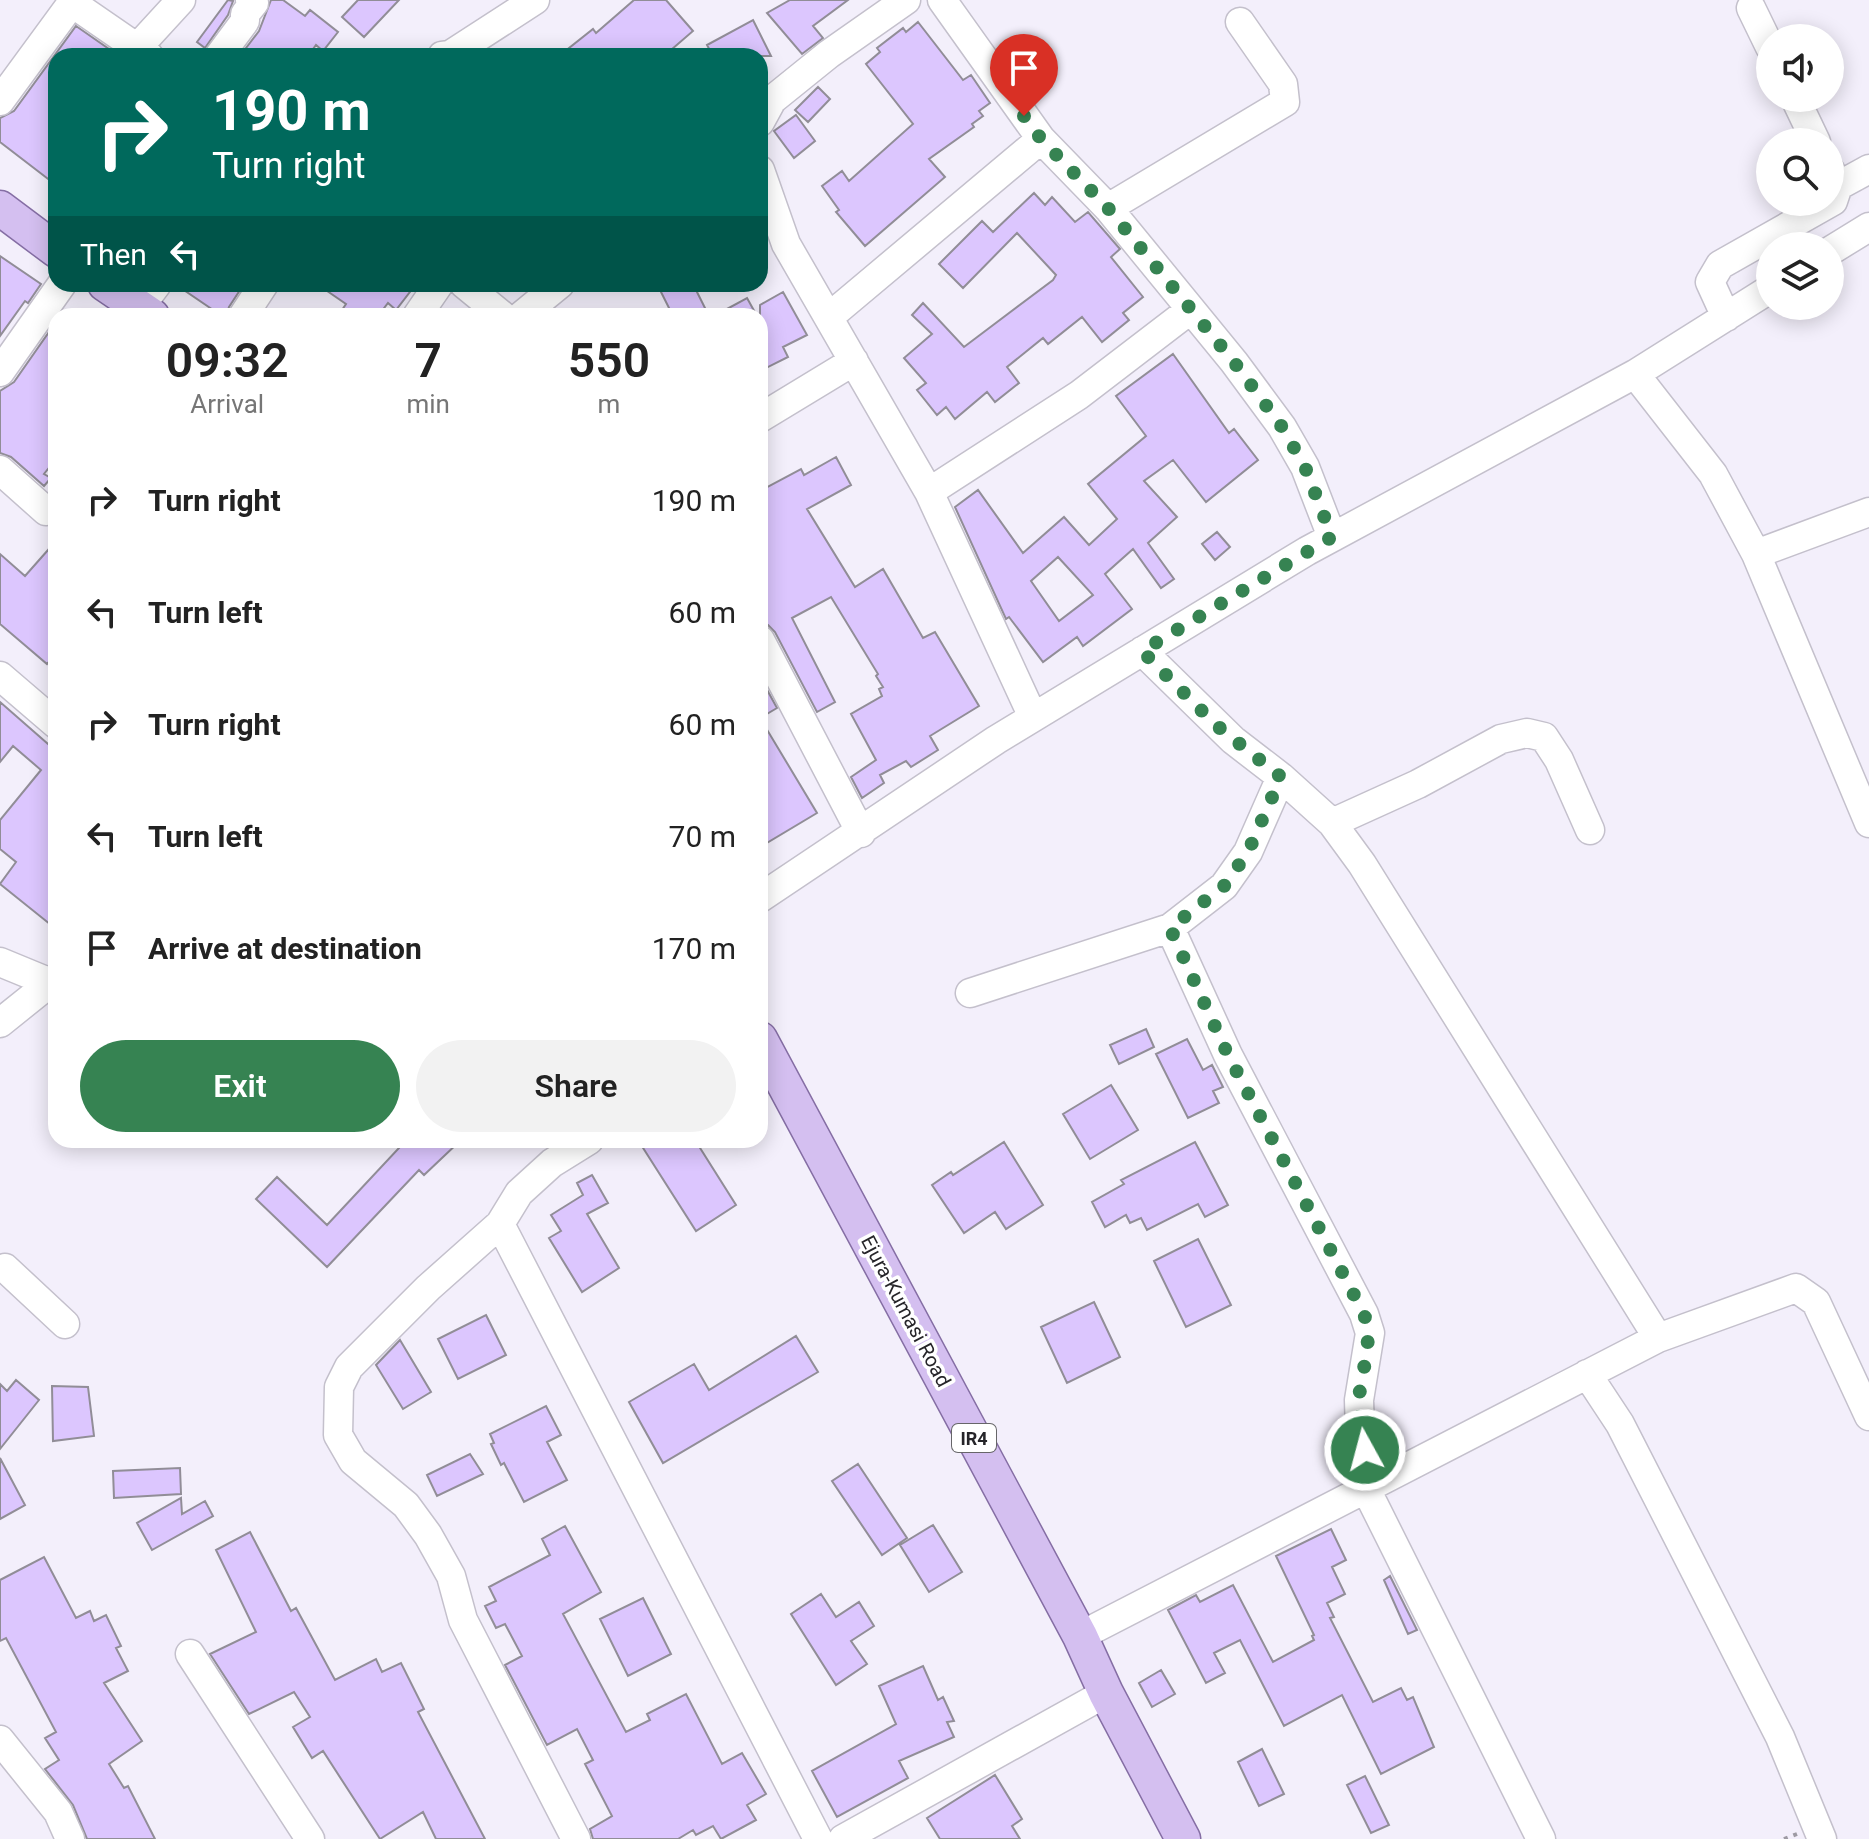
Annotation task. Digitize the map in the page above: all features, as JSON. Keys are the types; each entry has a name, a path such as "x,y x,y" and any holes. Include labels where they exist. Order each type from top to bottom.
{"main road":[{"path":"0,208 48,244"},
{"path":"124,292 150,303"},
{"name":"Ejura-Kumasi Road","path":"768,1054 1080,1636 1106,1693 1183,1839"}],"street":[{"path":"146,48 181,0"},
{"path":"225,48 245,21 245,14 254,3 250,0"},
{"path":"461,48 535,0"},
{"path":"768,107 772,100 829,54 906,0"},
{"path":"942,0 1041,139 1108,208 1234,362 1282,427 1305,467 1332,537"},
{"path":"0,101 73,2 137,48"},
{"path":"1751,8 1759,24"},
{"path":"1108,208 1285,102 1283,84 1240,22"},
{"path":"829,317 1041,139"},
{"path":"1844,175 1869,169"},
{"path":"768,193 786,244 929,492 1033,717"},
{"path":"1726,317 1710,282 1720,265 1807,216"},
{"path":"1844,242 1869,227"},
{"path":"0,372 56,292"},
{"path":"474,292 493,308"},
{"path":"531,308 550,292"},
{"path":"768,893 1033,717 1142,651 1332,537 1635,374 1756,298"},
{"path":"929,492 1079,395 1190,310"},
{"path":"768,413 854,361"},
{"path":"1635,374 1713,474 1756,554 1869,823"},
{"path":"0,470 46,511"},
{"path":"1756,554 1869,512"},
{"path":"1142,651 1233,740 1281,777 1332,823 1362,864 1658,1338"},
{"path":"768,655 861,833"},
{"path":"0,676 48,717"},
{"path":"1332,823 1418,784 1501,739 1527,733 1544,737 1559,760 1590,830"},
{"path":"970,993 1170,928 1224,886 1248,852 1281,777"},
{"path":"1170,928 1228,1055 1364,1314 1370,1333 1359,1400 1360,1431 1375,1482 1541,1839"},
{"path":"0,962 48,978"},
{"path":"0,1023 48,984"},
{"path":"576,1148 552,1163 519,1193 500,1224 405,1310 349,1367 339,1387 338,1435 353,1461 406,1505 428,1535 451,1576 463,1620 576,1839"},
{"path":"500,1224 818,1839"},
{"path":"2,1268 65,1324"},
{"path":"1080,1636 1658,1338 1796,1288 1816,1302 1869,1416"},
{"path":"1587,1374 1620,1424 1780,1737 1822,1839"},
{"path":"190,1654 310,1839"},
{"path":"843,1839 1106,1693"},
{"path":"0,1740 58,1812 70,1839"}],"building":[{"path":"228,0 233,1 228,15 205,48 197,42"},
{"path":"271,0 283,0 305,16 310,10 338,32 325,48 316,45 314,48 246,48 259,31"},
{"path":"358,0 399,0 364,37 342,17"},
{"path":"634,0 666,0 693,31 673,48 569,48 593,29 596,33"},
{"path":"790,0 848,0 813,26 823,38 802,54 767,13"},
{"path":"753,20 767,48 709,48 707,45"},
{"path":"918,22 963,80 971,75 990,103 979,111 983,116 972,124 974,127 929,159 945,177 865,246 836,212 839,210 822,186 842,171 849,181 913,124 866,64 880,52 877,48 903,28 906,32"},
{"path":"76,26 108,48 60,48"},
{"path":"48,64 48,179 0,142 0,118 14,111"},
{"path":"818,87 830,99 808,122 795,110"},
{"path":"796,115 815,141 794,158 774,131"},
{"path":"1034,193 1045,205 1052,197 1075,222 1088,212 1120,249 1111,257 1143,297 1123,313 1129,320 1102,342 1082,317 1048,344 1043,338 1007,367 1019,383 995,402 987,392 955,419 946,407 937,415 917,390 926,383 904,358 932,334 912,315 923,303 964,347 1053,280 1056,275 1017,233 963,288 939,264 982,221 993,232"},
{"path":"0,256 41,284 0,336"},
{"path":"187,292 239,292 229,308 210,308"},
{"path":"329,292 410,292 398,308 388,303 384,308 343,308 346,304"},
{"path":"661,292 697,292 705,308 669,308"},
{"path":"783,292 807,335 783,347 788,357 768,367 768,308 760,308 760,305"},
{"path":"747,298 753,308 729,308"},
{"path":"48,333 48,469 44,474 48,476 48,481 44,486 11,457 0,453 0,391 14,382"},
{"path":"1173,354 1229,433 1234,429 1258,460 1206,502 1173,460 1144,481 1177,517 1148,543 1174,579 1161,588 1133,549 1105,574 1132,609 1083,646 1077,637 1043,662 1009,617 1006,619 955,507 978,490 1023,553 1064,517 1089,545 1117,519 1088,484 1146,436 1116,396","holes":["1058,557 1093,595 1059,621 1031,581"]},
{"path":"836,457 851,485 807,509 855,587 883,569 923,638 935,632 979,706 930,736 938,750 911,767 906,761 880,775 884,783 862,798 851,777 876,760 851,714 882,696 879,689 883,687 876,676 878,674 831,597 792,618 835,702 817,712 775,632 768,625 768,487 801,469 804,475"},
{"path":"1217,532 1230,547 1215,560 1202,544"},
{"path":"48,550 47,664 0,624 0,554 25,576"},
{"path":"768,692 777,708 768,713"},
{"path":"0,702 48,744 48,923 0,884 16,862 0,849 0,820 41,770 13,746 0,762"},
{"path":"768,731 817,813 768,842"},
{"path":"1146,1029 1154,1047 1119,1064 1110,1045"},
{"path":"1187,1039 1203,1070 1212,1065 1223,1087 1213,1091 1219,1103 1188,1118 1156,1054"},
{"path":"1111,1085 1138,1130 1090,1159 1063,1114"},
{"path":"1004,1142 1043,1205 1006,1229 995,1212 964,1233 932,1185"},
{"path":"1195,1142 1228,1205 1205,1217 1198,1204 1147,1230 1141,1218 1130,1223 1126,1215 1105,1227 1092,1202 1124,1184 1121,1180"},
{"path":"399,1148 453,1148 424,1175 419,1170 327,1267 256,1199 277,1177 327,1225"},
{"path":"643,1148 700,1148 736,1205 696,1231"},
{"path":"592,1175 608,1203 587,1214 619,1268 582,1292 549,1238 561,1231 551,1215 583,1195 577,1183"},
{"path":"1198,1239 1231,1305 1186,1327 1154,1261"},
{"path":"1094,1302 1120,1357 1067,1383 1041,1327"},
{"path":"486,1315 506,1355 458,1379 438,1339"},
{"path":"796,1336 818,1372 663,1463 629,1402 694,1364 709,1390"},
{"path":"400,1340 431,1392 403,1409 376,1365"},
{"path":"16,1380 39,1400 0,1449 0,1384 7,1391"},
{"path":"52,1386 88,1387 94,1436 53,1441"},
{"path":"546,1406 561,1435 547,1442 567,1480 524,1502 504,1463 501,1465 491,1444 494,1443 490,1434"},
{"path":"470,1454 483,1474 437,1496 427,1475"},
{"path":"0,1458 25,1505 0,1519"},
{"path":"858,1464 907,1538 882,1555 832,1481"},
{"path":"180,1468 181,1494 114,1498 113,1471"},
{"path":"181,1498 182,1514 205,1501 213,1516 152,1550 137,1523"},
{"path":"933,1525 962,1572 929,1592 900,1545"},
{"path":"565,1526 601,1592 563,1614 626,1732 650,1720 647,1714 686,1694 722,1764 742,1753 766,1794 747,1805 756,1820 721,1839 713,1826 696,1835 693,1830 678,1839 593,1839 590,1829 612,1816 585,1764 593,1760 577,1729 547,1745 505,1665 522,1656 505,1624 496,1628 485,1606 496,1601 489,1587 550,1555 542,1539"},
{"path":"1331,1529 1346,1560 1332,1567 1345,1594 1327,1603 1334,1617 1330,1618 1373,1702 1401,1688 1407,1700 1413,1697 1434,1747 1381,1774 1342,1695 1284,1726 1240,1640 1214,1653 1225,1673 1206,1683 1168,1610 1196,1595 1200,1602 1233,1585 1273,1662 1314,1640 1276,1556"},
{"path":"250,1532 291,1611 296,1608 335,1680 376,1659 382,1672 401,1663 424,1709 418,1712 485,1839 436,1839 423,1812 380,1839 323,1751 312,1758 293,1727 310,1717 294,1692 249,1714 210,1654 256,1632 216,1550"},
{"path":"44,1557 76,1618 90,1611 94,1621 106,1615 121,1646 116,1648 128,1671 104,1683 142,1741 109,1764 124,1788 128,1786 155,1839 87,1839 73,1805 45,1769 59,1760 45,1738 56,1732 6,1638 0,1641 0,1580"},
{"path":"1390,1576 1417,1630 1408,1634 1384,1580"},
{"path":"821,1594 836,1617 859,1602 874,1626 851,1641 867,1664 836,1685 791,1614"},
{"path":"643,1598 671,1654 628,1676 600,1619"},
{"path":"923,1666 938,1700 943,1697 954,1721 947,1722 954,1737 899,1761 908,1778 837,1817 812,1771 896,1724 879,1686"},
{"path":"1161,1670 1175,1694 1152,1707 1139,1683"},
{"path":"1262,1749 1284,1794 1259,1806 1238,1762"},
{"path":"995,1775 1022,1819 1012,1826 1020,1839 940,1839 927,1818"},
{"path":"1365,1776 1389,1825 1371,1833 1347,1785"}],"route":[{"path":"1024,116 1041,139 1108,208 1234,362 1282,427 1305,467 1332,537 1142,651 1216,725 1281,777 1248,852 1224,886 1170,928 1228,1055 1364,1314 1370,1333 1359,1400 1360,1431 1365,1450"}]}
